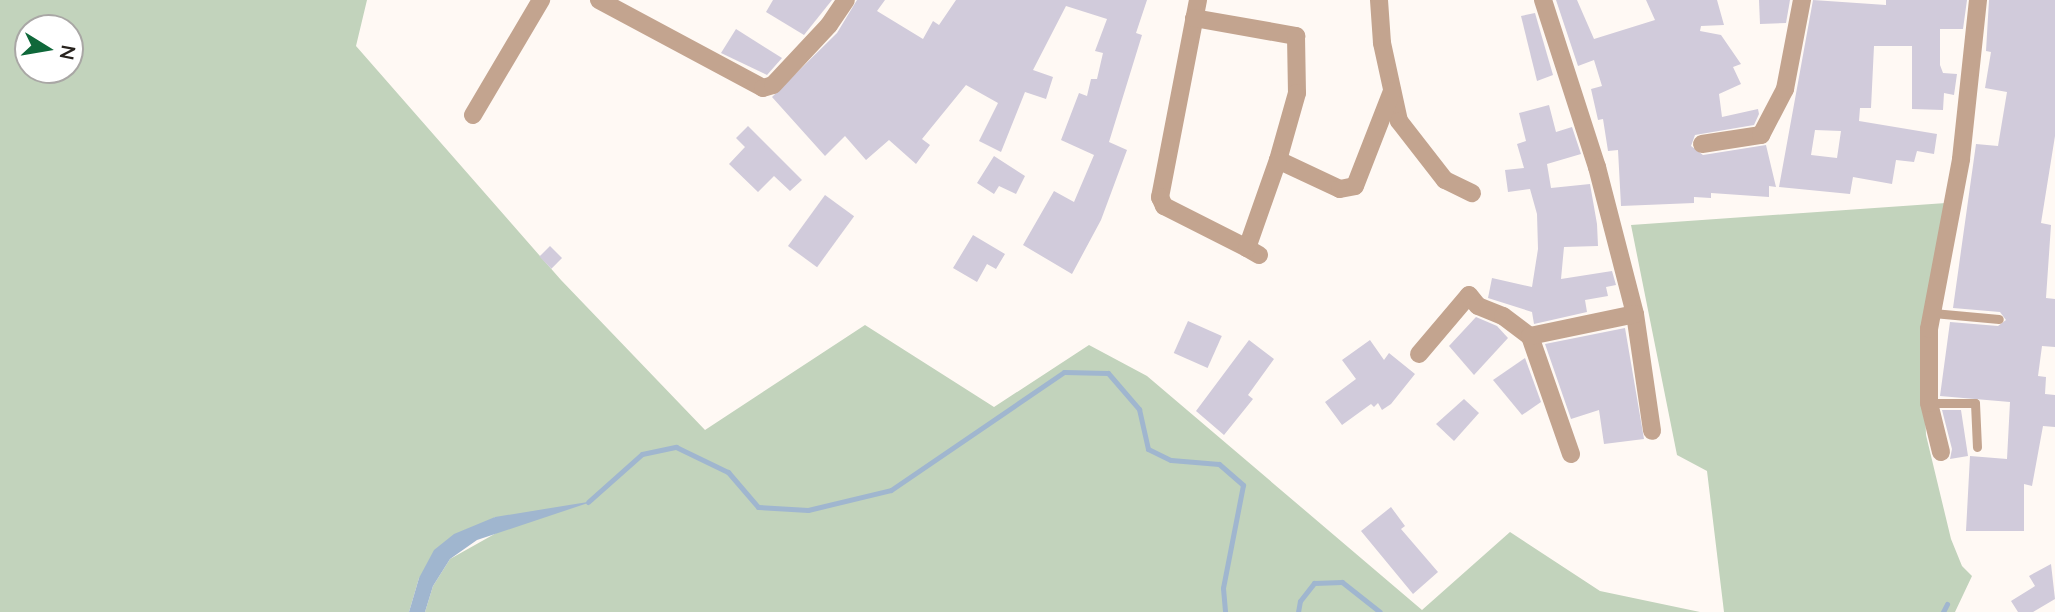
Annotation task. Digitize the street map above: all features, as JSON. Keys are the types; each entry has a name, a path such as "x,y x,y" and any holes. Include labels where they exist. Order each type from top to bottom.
{"street":[{"path":"473,115 541,0"},
{"path":"599,0 763,88 773,85 829,25 846,0"},
{"path":"1378,0 1399,121 1427,161 1445,180 1472,194"},
{"path":"1543,0 1597,167 1635,314 1652,431"},
{"path":"1702,144 1761,135 1784,89 1802,0"},
{"path":"1941,452 1929,403 1933,313 1961,159 1978,0"},
{"path":"1196,9 1296,36 1297,93 1278,160 1253,251 1164,206 1160,197 1196,9"},
{"path":"1278,160 1339,189 1355,186 1392,91"},
{"path":"1419,354 1469,295 1478,306 1503,316 1530,336 1571,454"},
{"path":"1530,336 1635,314"}],"lane":[{"path":"1933,313 1999,319"},
{"path":"1929,403 1975,403 1977,447"}],"green space":[{"path":"0,0 367,0 356,46 561,280 705,430 865,325 994,407 1089,345 1147,376 1422,610 1510,532 1600,591 1700,612 425,612 433,586 450,559 507,527 495,517 419,578 409,612 0,612"},
{"path":"1946,203 1922,329 1926,435 1951,539 1962,566 1972,576 1955,612 1724,612 1707,471 1677,455 1631,225"}],"water":[{"path":"594,501 477,540 450,559 433,586 425,612 409,612 419,578 434,550 454,534 495,517"}],"building":[{"path":"773,0 832,0 804,35 766,12"},
{"path":"857,0 885,0 877,11 923,39 933,21 939,25 956,0 1147,0 1136,33 1142,35 1109,142 1127,150 1101,220 1072,274 1023,245 1054,191 1074,202 1094,155 1061,140 1079,93 1087,96 1091,79 1097,79 1103,53 1095,51 1107,19 1066,6 1033,70 1053,77 1046,99 1025,92 1001,152 979,141 998,103 966,85 922,139 930,145 916,164 889,140 866,160 845,136 825,156 772,97 837,33"},
{"path":"1556,0 1577,0 1594,39 1655,20 1646,0 1717,0 1724,25 1701,26 1700,31 1721,35 1741,64 1733,67 1741,84 1719,94 1722,117 1758,109 1759,114 1754,125 1695,135 1691,146 1703,155 1766,145 1776,187 1769,186 1769,197 1711,193 1711,198 1694,197 1694,203 1621,206 1618,150 1608,151 1603,119 1598,120 1591,89 1602,86 1594,60 1578,66"},
{"path":"1759,0 1790,0 1786,23 1760,24"},
{"path":"1813,0 1886,5 1886,0 1967,0 1963,29 1940,29 1940,65 1943,73 1957,74 1954,95 1944,93 1943,110 1912,109 1912,46 1874,46 1871,108 1860,108 1859,121 1937,134 1934,154 1917,151 1914,162 1896,160 1892,184 1853,177 1850,194 1779,187","holes":["1815,130 1841,131 1837,158 1811,155"]},
{"path":"1989,0 2055,0 2055,136 2041,223 2051,225 2046,298 2055,299 2055,347 2042,346 2038,376 2046,377 2045,394 2055,395 2055,427 2043,426 2032,486 2024,484 2024,531 1966,531 1970,456 2007,459 2010,402 1940,396 1950,322 1998,326 2006,320 2000,312 1953,308 1976,144 1998,146 2007,92 1985,88 1991,52 1986,51"},
{"path":"1535,13 1553,75 1537,81 1521,16"},
{"path":"736,29 782,58 767,75 721,53"},
{"path":"1549,105 1556,132 1572,127 1581,154 1547,164 1551,188 1590,184 1597,224 1598,246 1564,247 1561,279 1612,271 1616,285 1606,287 1608,296 1585,300 1587,312 1534,324 1532,312 1488,298 1492,278 1532,287 1538,249 1537,214 1530,189 1508,192 1505,170 1524,168 1517,144 1526,141 1519,113"},
{"path":"748,126 802,180 790,191 774,176 758,192 729,164 745,147 736,138"},
{"path":"994,156 1025,176 1016,194 999,186 994,194 977,183"},
{"path":"825,195 854,216 817,267 788,246"},
{"path":"973,235 1005,254 996,269 987,264 977,282 953,268"},
{"path":"550,246 562,258 551,269 539,257"},
{"path":"1476,317 1497,326 1508,338 1474,375 1449,346"},
{"path":"1188,321 1222,336 1208,368 1174,353"},
{"path":"1625,328 1644,439 1604,444 1599,410 1571,419 1545,344"},
{"path":"1249,340 1274,359 1248,395 1253,399 1224,435 1196,411"},
{"path":"1370,340 1384,360 1389,353 1415,374 1391,404 1382,410 1378,403 1374,407 1371,404 1342,425 1325,402 1356,379 1342,360"},
{"path":"1525,358 1541,402 1522,415 1493,380"},
{"path":"1464,399 1479,413 1454,441 1436,424"},
{"path":"1942,410 1961,410 1968,456 1950,459 1952,449"},
{"path":"1391,507 1405,526 1401,529 1438,572 1413,594 1361,531"},
{"path":"2051,564 2055,599 2033,612 2018,612 2011,601 2035,586 2029,576"}],"waterway":[{"path":"588,502 642,454 676,447 728,472 758,507 808,510 891,490 1064,372 1108,373 1139,409 1148,449 1171,460 1219,464 1243,485 1223,588 1225,612"},
{"path":"1298,612 1300,601 1314,583 1342,582 1380,612"},
{"path":"1943,612 1947,604"}]}
